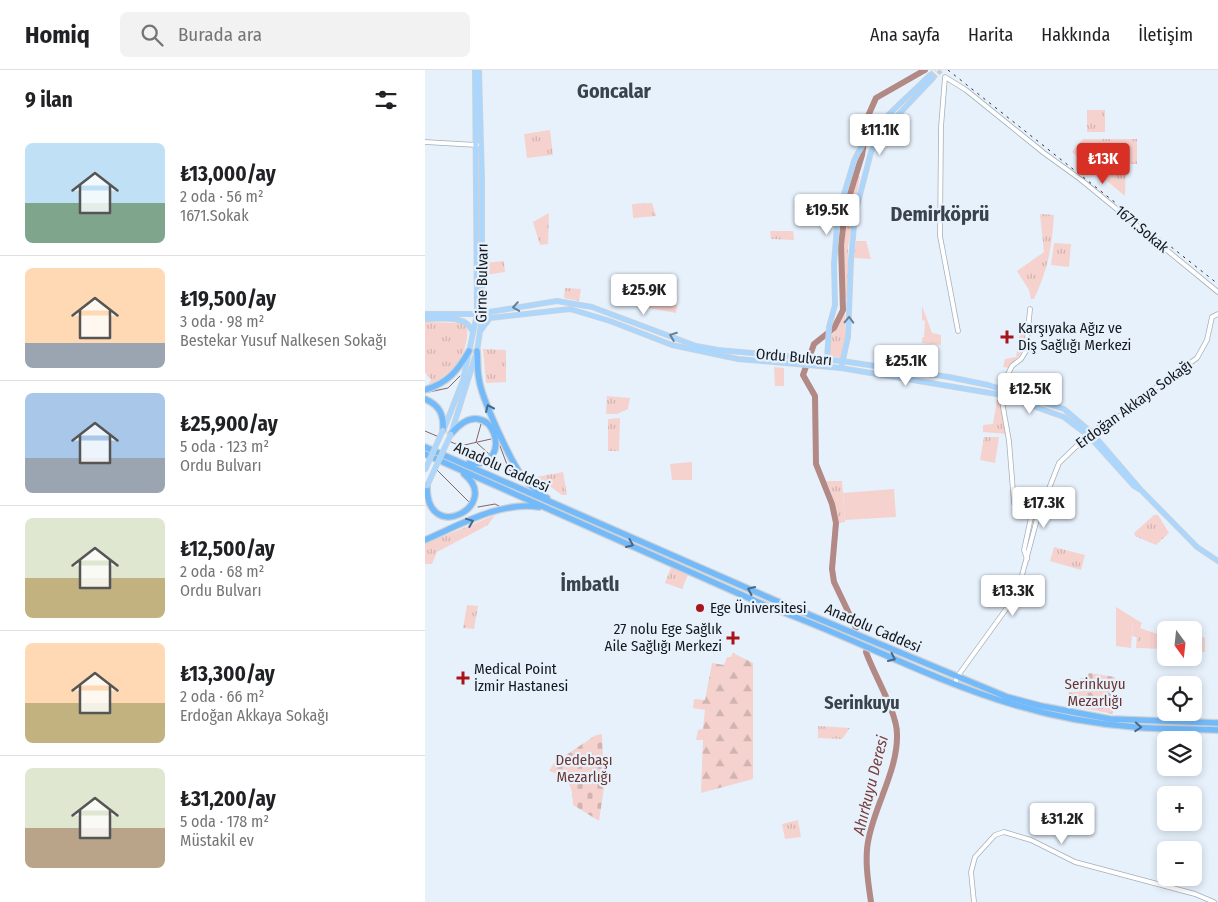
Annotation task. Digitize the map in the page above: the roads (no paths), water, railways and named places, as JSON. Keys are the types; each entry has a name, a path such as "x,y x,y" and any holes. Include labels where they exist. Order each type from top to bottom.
{"highway":[{"path":"477,351 479,379 483,396 516,465 525,481 553,507"},
{"path":"425,390 449,379 459,370 469,352"},
{"path":"425,399 439,407 444,420 443,430"},
{"path":"451,434 465,420 475,419 488,424 497,436 496,448 486,462 474,464 460,461"},
{"name":"Anadolu Caddesi","path":"425,447 460,461 553,507 729,589 955,684 1012,705 1075,719 1135,727 1218,730"},
{"name":"Anadolu Caddesi","path":"425,454 454,468 553,507 1007,697 1110,719 1218,723"},
{"path":"426,488 428,504 438,514 451,517 463,514 473,503 474,488 468,477 454,468"},
{"path":"425,540 511,506 553,507"}],"main road":[{"name":"Girne Bulvarı","path":"426,488 451,434 477,351 481,330 479,313 475,70"},
{"name":"Girne Bulvarı","path":"425,470 463,380 482,303 482,180 479,70"},
{"path":"827,367 827,339 835,305 834,264 839,214 857,154 871,136 932,76 880,134 871,152 855,214 848,337 841,368"},
{"path":"477,173 482,180"},
{"name":"Ordu Bulvarı","path":"425,314 479,313 557,301 592,307 696,346 718,350 843,361 949,377 988,385 1001,392"},
{"path":"482,303 492,311"},
{"name":"Ordu Bulvarı","path":"481,330 490,318 570,309 681,347 746,361 841,368 1001,392 1064,408 1197,547 1218,561"},
{"path":"425,319 463,321 470,325 473,334"},
{"name":"Ordu Bulvarı","path":"1090,434 1134,486 1140,489"}],"street":[{"name":"1671.Sokak","path":"958,331 940,236 941,127 945,77 966,90 1044,153 1087,184 1218,292"},
{"path":"425,142 477,145"},
{"path":"1030,309 1026,351 1021,359 1012,366 1001,392 1009,441 1014,503 1032,517"},
{"name":"Erdoğan Akkaya Sokağı","path":"957,677 1010,607 1017,594 1037,519 1059,462 1065,454 1090,434 1132,409 1150,392 1197,358 1207,340 1211,317 1218,314"},
{"name":"Erdoğan Akkaya Sokağı","path":"1027,559 1024,550 1033,508 1048,494"},
{"path":"955,684 957,677"},
{"path":"974,902 971,872 975,857 995,834 1004,832 1031,840 1075,862 1195,894 1214,902"}],"waterway":[{"name":"Ahırkuyu Deresi","path":"856,628 834,582 832,569 836,523 832,504 816,464 815,396 803,375 814,344 834,328 843,310 841,245 845,210 862,155 868,116 876,98 925,70"},
{"path":"429,392 448,388 460,376"},
{"path":"476,442 481,424"},
{"path":"425,431 439,437"},
{"path":"449,441 460,446 491,439"},
{"path":"477,443 489,454"},
{"path":"500,446 509,470 516,473"},
{"path":"479,460 484,450"},
{"path":"436,469 469,502"},
{"path":"478,507 495,504 499,506"},
{"name":"Ahırkuyu Deresi","path":"866,652 889,704 897,734 894,760 872,824 868,845 867,870 871,902"}],"tunnel":[{"path":"930,75 935,70"},
{"path":"933,78 942,70"}],"railway":[{"path":"948,70 1218,284"}],"place":[{"name":"Karşıyaka Ağız ve Diş Sağlığı Merkezi","path":"1007,337"},
{"name":"Ege Üniversitesi","path":"700,608"},
{"name":"27 nolu Ege Sağlık Aile Sağlığı Merkezi","path":"733,638"},
{"name":"Medical Point İzmir Hastanesi","path":"463,678"}],"district":[{"name":"Goncalar","path":"614,91"},
{"name":"Demirköprü","path":"940,214"},
{"name":"İmbatlı","path":"590,584"},
{"name":"Serinkuyu","path":"862,703"}],"park label":[{"name":"Serinkuyu Mezarlığı","path":"1095,692"},
{"name":"Dedebaşı Mezarlığı","path":"584,768"}]}
